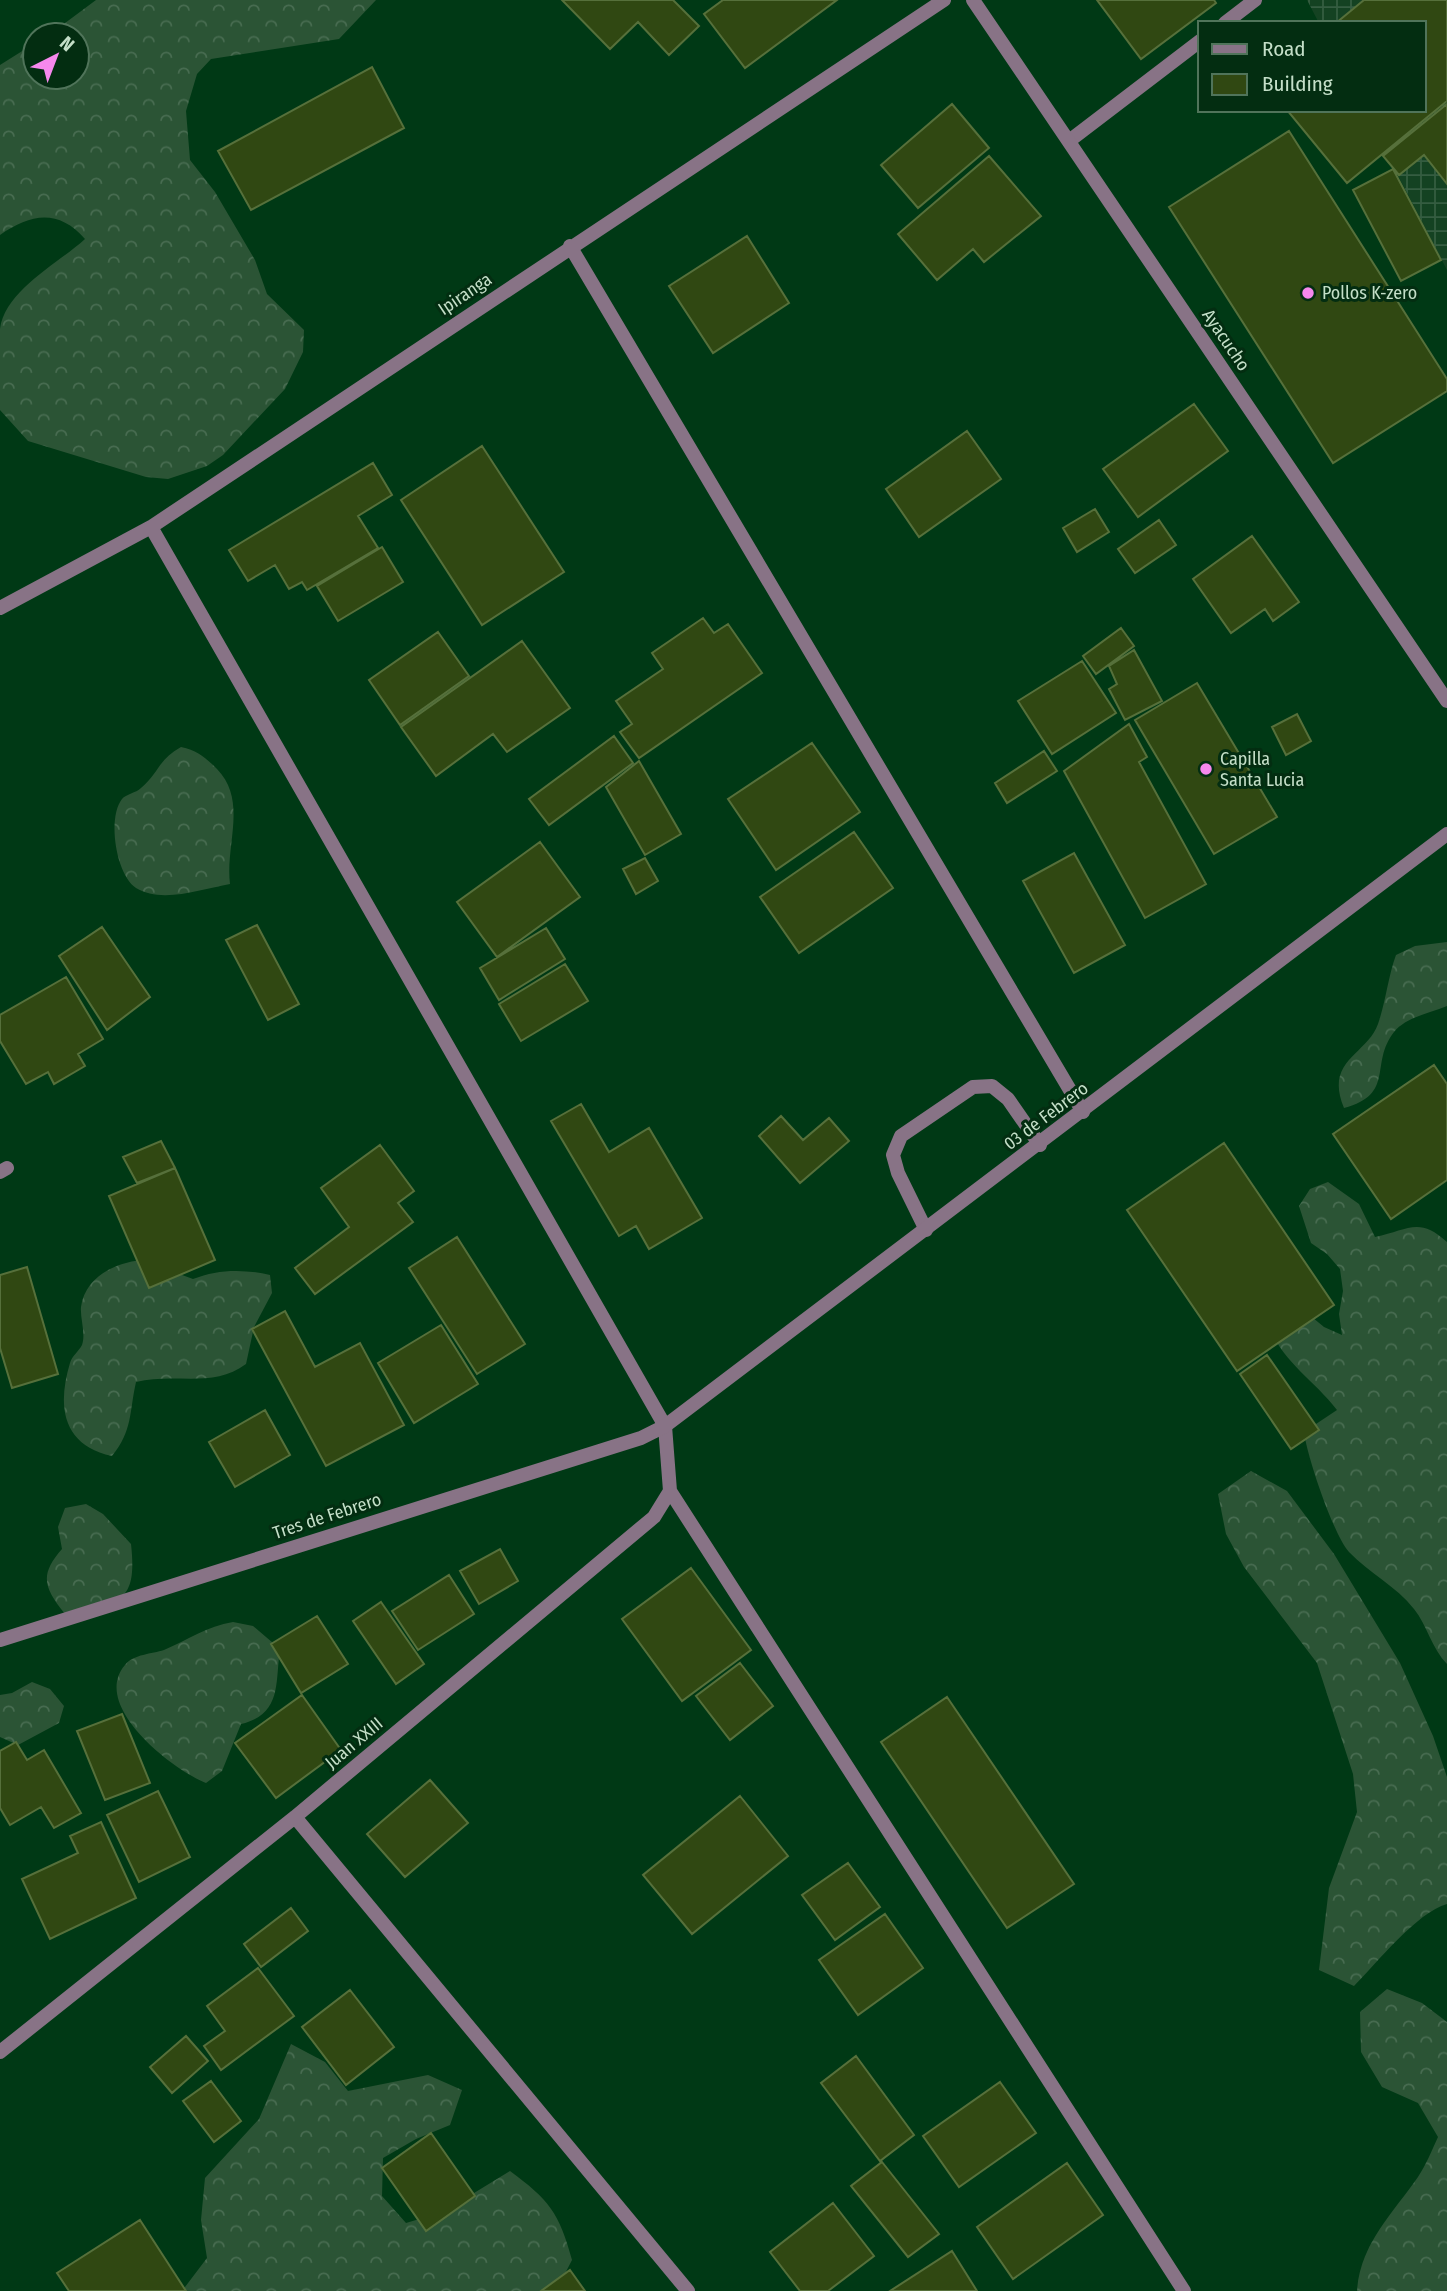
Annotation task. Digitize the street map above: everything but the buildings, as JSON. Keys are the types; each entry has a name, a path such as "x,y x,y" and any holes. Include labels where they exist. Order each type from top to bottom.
{"street":[{"name":"Ipiranga","path":"0,608 151,527 570,246 944,0"},
{"name":"Ayacucho","path":"973,0 1447,701"},
{"path":"1228,21 1255,0"},
{"path":"1069,141 1198,43"},
{"path":"570,246 1083,1112"},
{"path":"151,527 665,1426 670,1491 1184,2291"},
{"name":"03 de Febrero","path":"665,1426 1040,1145 1447,834"},
{"path":"926,1230 898,1173 893,1155 901,1136 973,1087 992,1086 1008,1099 1040,1145"},
{"name":"Tres de Febrero","path":"0,1640 641,1438 665,1426"},
{"name":"Juan XXIII","path":"0,2052 295,1817 654,1517 670,1491"},
{"path":"295,1817 688,2291"}],"shaded area":[{"path":"1307,0 1447,0 1447,270 1365,112 1426,112 1426,21 1318,21"}],"green space":[{"path":"96,0 376,0 339,39 211,59 197,74 186,111 190,160 215,192 255,260 267,294 304,330 303,352 285,389 223,455 207,466 168,479 146,477 28,441 0,410 0,329 4,315 22,290 85,239 65,223 44,218 23,222 0,235 0,65 21,52 21,91 91,91 91,21 68,21"},
{"path":"181,747 197,753 213,765 226,782 231,795 233,824 230,884 182,894 146,893 136,888 123,871 116,846 117,808 124,797 141,788 167,757"},
{"path":"1447,942 1447,1006 1412,1019 1399,1027 1387,1044 1376,1086 1370,1095 1344,1108 1339,1092 1339,1079 1349,1060 1373,1035 1396,955 1415,946"},
{"path":"1328,1182 1359,1204 1375,1237 1421,1227 1429,1229 1447,1242 1447,1664 1414,1609 1399,1593 1357,1560 1343,1543 1322,1494 1304,1432 1337,1410 1292,1362 1270,1329 1296,1304 1324,1327 1342,1335 1339,1314 1343,1291 1340,1269 1327,1254 1311,1243 1299,1206 1310,1189"},
{"path":"141,1260 193,1279 231,1271 270,1275 272,1293 254,1327 246,1364 220,1376 136,1382 127,1429 112,1456 95,1451 73,1433 64,1408 66,1379 71,1360 83,1341 81,1307 88,1287 112,1268"},
{"path":"1251,1471 1287,1491 1334,1554 1400,1663 1433,1736 1447,1777 1447,1904 1435,1909 1410,1928 1354,1986 1319,1970 1329,1888 1357,1812 1353,1774 1317,1663 1244,1567 1226,1534 1218,1494"},
{"path":"86,1504 103,1514 131,1544 131,1580 127,1590 111,1603 65,1614 52,1597 47,1574 62,1549 58,1527 65,1508"},
{"path":"233,1622 253,1626 280,1649 276,1685 270,1705 264,1713 241,1724 222,1771 206,1783 174,1765 140,1734 118,1699 117,1681 129,1661"},
{"path":"32,1682 50,1689 64,1706 59,1723 18,1745 0,1737 0,1695 12,1693"},
{"path":"1387,1989 1422,2003 1447,2022 1447,2291 1357,2291 1359,2274 1371,2244 1421,2172 1438,2137 1418,2103 1382,2087 1361,2052 1360,2012"},
{"path":"291,2044 325,2062 348,2091 428,2075 462,2090 450,2125 416,2139 383,2158 382,2196 406,2223 443,2212 510,2171 551,2208 562,2230 572,2260 556,2291 182,2291 207,2258 201,2220 205,2178 259,2119"}],"place":[{"name":"Pollos K-zero","path":"1308,293"},
{"name":"Capilla Santa Lucia","path":"1206,769"}]}
